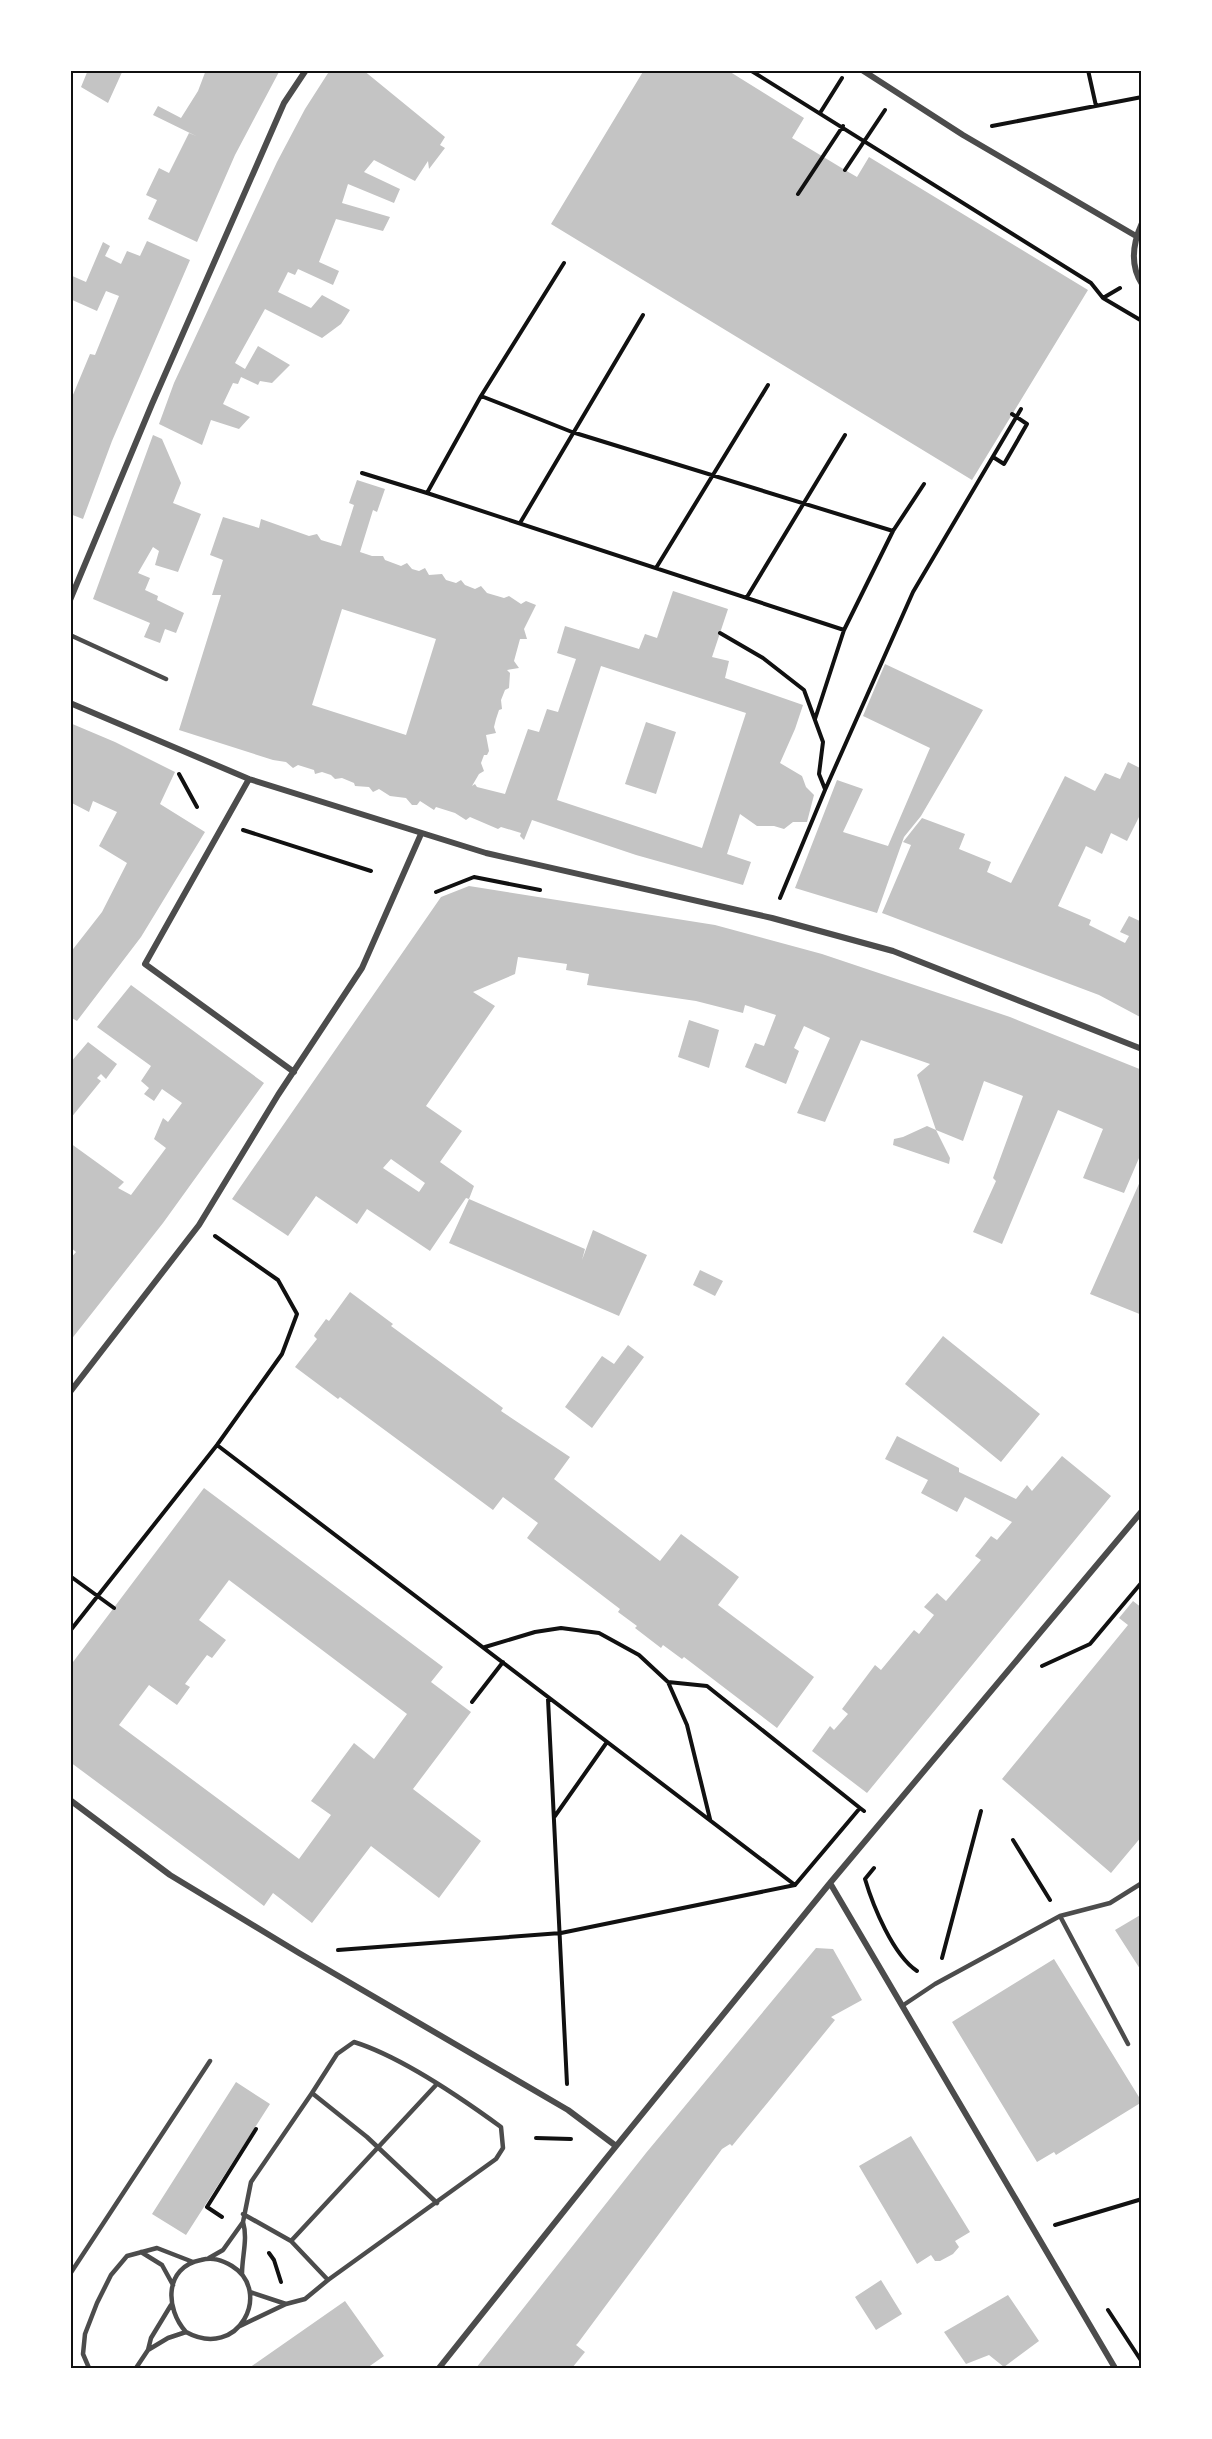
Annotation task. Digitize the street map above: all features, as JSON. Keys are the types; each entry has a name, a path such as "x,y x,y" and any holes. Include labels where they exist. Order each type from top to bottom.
{"street":[{"path":"72,596 152,404 284,103 306,70"},
{"path":"862,70 963,135 1136,236"},
{"path":"1142,224 1136,236 1133,259 1137,277 1142,284"},
{"path":"70,703 249,779 486,853 772,918 892,951 1142,1049"},
{"path":"249,779 145,964 294,1072"},
{"path":"70,1392 199,1225 278,1095 362,968 421,834"},
{"path":"440,2368 616,2146 830,1883 1142,1511"},
{"path":"70,1800 170,1875 568,2110 616,2146"},
{"path":"830,1883 1115,2368"}],"lane":[{"path":"70,635 166,679"},
{"path":"902,2006 935,1984 1060,1916 1110,1903 1142,1883"},
{"path":"1060,1916 1128,2044"},
{"path":"171,2305 178,2323 186,2332 209,2341 231,2334 240,2326 286,2304 305,2299 496,2159 503,2148 501,2127 392,2057 374,2048 354,2042 337,2054 250,2182 243,2214 246,2233 242,2274 250,2292 246,2315 240,2326"},
{"path":"70,2274 210,2061"},
{"path":"291,2241 359,2166 380,2148 436,2085"},
{"path":"312,2093 380,2148 437,2203"},
{"path":"243,2214 291,2241 328,2280"},
{"path":"136,2368 148,2350 150,2338 171,2305 173,2285 184,2267 223,2250 243,2222"},
{"path":"89,2368 83,2354 86,2334 97,2303 111,2275 127,2256 157,2247 194,2262"},
{"path":"141,2252 162,2265 173,2285"},
{"path":"208,2258 225,2262 242,2274"},
{"path":"250,2292 286,2304"},
{"path":"148,2350 168,2338 186,2332"}],"path":[{"path":"750,70 1091,283 1103,298 1142,321"},
{"path":"820,113 847,70"},
{"path":"1088,70 1096,106"},
{"path":"994,127 1142,97"},
{"path":"798,194 843,126"},
{"path":"845,170 865,140"},
{"path":"427,493 481,396 564,263"},
{"path":"520,523 643,315"},
{"path":"656,568 768,385"},
{"path":"481,396 572,432 893,531"},
{"path":"772,918 825,790 913,591 1021,410"},
{"path":"993,457 1004,464 1027,424 1012,414"},
{"path":"747,597 845,435"},
{"path":"362,473 844,630"},
{"path":"815,719 844,630 893,531 924,484"},
{"path":"720,633 763,658 804,690 823,742 819,774 825,790"},
{"path":"240,830 371,871"},
{"path":"436,892 474,877 546,891"},
{"path":"70,1631 216,1445 282,1354 297,1314 278,1280 199,1225"},
{"path":"216,1445 795,1885 561,1933 299,1953"},
{"path":"70,1576 114,1608"},
{"path":"1035,1674 1042,1666 1090,1644 1142,1582"},
{"path":"484,1648 535,1632 561,1628 599,1633 639,1655 669,1682 687,1725 710,1820"},
{"path":"472,1702 503,1662"},
{"path":"669,1682 707,1686 860,1808"},
{"path":"548,1699 568,2110"},
{"path":"554,1816 607,1742"},
{"path":"878,1863 865,1879 872,1903 910,1966 935,1984 981,1811"},
{"path":"1013,1840 1060,1916"},
{"path":"536,2138 575,2139"},
{"path":"1055,2225 1142,2199"},
{"path":"267,2250 274,2260 286,2304"}],"building":[{"path":"88,70 123,70 108,103 81,87"},
{"path":"206,70 280,70 235,155 197,242 148,219 157,200 146,195 159,168 169,173 189,133 196,136 153,115 158,106 181,118 198,91"},
{"path":"330,70 363,70 445,137 440,145 445,148 429,169 428,161 415,181 374,160 364,172 400,189 394,203 348,184 342,203 390,217 383,231 336,219 319,262 339,271 333,285 298,269 295,275 288,272 278,292 311,308 322,295 350,310 341,324 322,338 265,309 235,363 245,369 258,346 290,365 272,383 260,381 258,385 241,377 238,384 233,383 223,404 250,417 239,429 211,420 202,445 159,424 174,383 277,162 305,109"},
{"path":"644,70 727,70 804,118 792,138 857,177 869,157 1088,290 972,480 551,224"},
{"path":"147,241 190,260 112,441 83,519 70,514 70,402 90,354 95,355 119,296 106,291 97,311 70,299 70,275 86,282 103,242 110,246 105,256 121,264 127,251 140,256"},
{"path":"153,435 162,439 181,483 173,503 201,514 178,572 155,565 159,551 153,547 138,573 150,578 145,590 158,596 157,600 184,613 176,633 165,629 160,643 144,637 150,623 93,599"},
{"path":"357,480 385,489 377,512 373,510 360,552 372,556 383,556 385,560 401,566 407,563 412,569 419,571 425,568 429,575 442,574 446,580 456,583 461,580 465,585 475,589 481,586 487,593 504,598 509,596 521,604 526,601 536,605 524,629 527,639 520,639 514,661 519,668 507,670 510,673 509,688 505,690 501,700 502,709 499,710 494,727 496,733 486,735 489,751 487,755 484,755 481,763 484,771 479,774 472,786 475,784 477,787 505,794 528,729 539,732 547,709 558,712 576,659 557,653 565,626 639,649 645,634 657,638 673,591 728,609 712,657 729,661 725,678 803,705 780,763 802,776 806,787 814,795 807,822 793,822 784,829 774,826 757,826 740,814 727,854 751,862 743,885 636,855 532,820 524,840 520,836 521,833 501,827 498,829 470,817 466,820 455,813 436,807 434,810 420,801 417,805 412,805 406,798 390,796 379,789 373,792 369,787 355,786 354,783 342,778 335,779 322,772 315,774 314,770 298,765 293,768 286,762 273,760 179,730 221,595 212,595 223,560 210,555 223,517 259,528 261,519 309,536 317,534 321,540 341,546 354,505 349,503","holes":["342,609 436,639 406,735 312,705","601,666 746,713 702,848 557,800"]},
{"path":"885,664 983,710 921,816 904,837 877,913 795,888 837,780 863,789 843,832 888,846 930,748 863,716"},
{"path":"646,722 676,732 656,794 625,784"},
{"path":"70,723 115,742 175,772 160,804 205,832 141,937 77,1021 70,1017 70,953 102,912 127,863 99,846 117,812 93,801 89,812 70,802"},
{"path":"1128,762 1142,769 1142,811 1127,841 1111,833 1102,854 1086,846 1058,906 1091,920 1089,925 1125,943 1129,936 1120,932 1129,916 1142,922 1142,1018 1099,995 882,913 911,845 903,842 922,818 965,834 959,849 991,862 987,872 1011,883 1065,776 1095,791 1105,773 1120,779"},
{"path":"469,886 715,925 822,954 1010,1017 1142,1070 1142,1151 1124,1193 1083,1178 1103,1129 1058,1110 1002,1244 973,1232 996,1181 993,1178 1023,1096 984,1081 963,1141 936,1130 917,1075 930,1064 861,1040 825,1122 797,1113 830,1038 804,1026 794,1048 799,1051 786,1084 745,1067 755,1043 764,1046 776,1015 745,1005 743,1013 696,1001 587,985 589,974 566,970 567,964 518,957 515,974 473,992 495,1006 426,1106 462,1131 440,1162 474,1186 469,1199 466,1198 430,1251 367,1209 357,1224 316,1196 288,1236 232,1199 441,897","holes":["391,1159 425,1183 419,1192 383,1168"]},
{"path":"131,985 264,1083 163,1223 70,1341 70,1259 76,1252 70,1247 70,1143 124,1182 118,1188 131,1195 166,1148 154,1139 163,1118 168,1122 182,1103 162,1089 154,1101 144,1094 149,1088 141,1081 151,1066 97,1027"},
{"path":"689,1020 719,1030 709,1068 678,1057"},
{"path":"88,1042 117,1064 106,1079 101,1074 97,1078 101,1081 70,1119 70,1063"},
{"path":"927,1126 936,1130 950,1158 949,1164 893,1145 894,1139"},
{"path":"1142,1177 1142,1315 1090,1294"},
{"path":"469,1199 585,1249 582,1260 593,1230 647,1255 619,1316 449,1243"},
{"path":"700,1270 723,1281 715,1296 693,1285"},
{"path":"350,1292 393,1324 391,1326 503,1408 501,1411 570,1457 554,1479 660,1561 681,1534 739,1577 718,1605 814,1677 777,1728 684,1657 682,1659 663,1645 661,1648 618,1612 620,1609 527,1538 538,1523 503,1497 493,1510 340,1397 338,1399 295,1367 317,1339 314,1336 326,1319 329,1321"},
{"path":"943,1336 1040,1414 1001,1462 905,1384"},
{"path":"628,1345 644,1357 592,1428 565,1407 602,1356 614,1364"},
{"path":"897,1436 959,1468 959,1472 1016,1499 1027,1485 1032,1491 1062,1456 1111,1496 867,1793 812,1751 830,1726 834,1730 848,1714 842,1709 875,1665 881,1670 914,1630 919,1634 934,1615 924,1607 937,1593 946,1601 981,1560 975,1556 991,1536 997,1540 1012,1522 965,1497 957,1512 921,1493 928,1480 885,1459"},
{"path":"204,1488 443,1667 431,1682 471,1712 413,1789 481,1841 439,1898 371,1846 312,1923 273,1893 264,1906 70,1762 70,1666","holes":["229,1580 407,1714 374,1759 354,1743 311,1801 331,1815 299,1859 119,1725 149,1685 177,1705 190,1687 185,1684 207,1655 212,1658 226,1640 199,1620"]},
{"path":"1133,1601 1142,1608 1142,1836 1111,1873 1002,1779 1128,1625 1119,1618"},
{"path":"1142,1914 1142,1972 1115,1930"},
{"path":"816,1948 833,1949 862,2000 831,2017 835,2020 732,2146 730,2144 722,2149 576,2345 585,2352 572,2368 476,2368 646,2153"},
{"path":"1054,1959 1142,2102 1056,2155 1054,2152 1037,2162 952,2022"},
{"path":"236,2082 270,2104 186,2235 152,2214"},
{"path":"911,2136 970,2232 955,2241 959,2247 953,2254 940,2261 935,2261 931,2255 917,2264 859,2166"},
{"path":"881,2280 902,2314 876,2330 855,2297"},
{"path":"1008,2295 1039,2341 1004,2367 989,2355 966,2364 944,2332"},
{"path":"345,2301 384,2356 367,2368 249,2368"}]}
